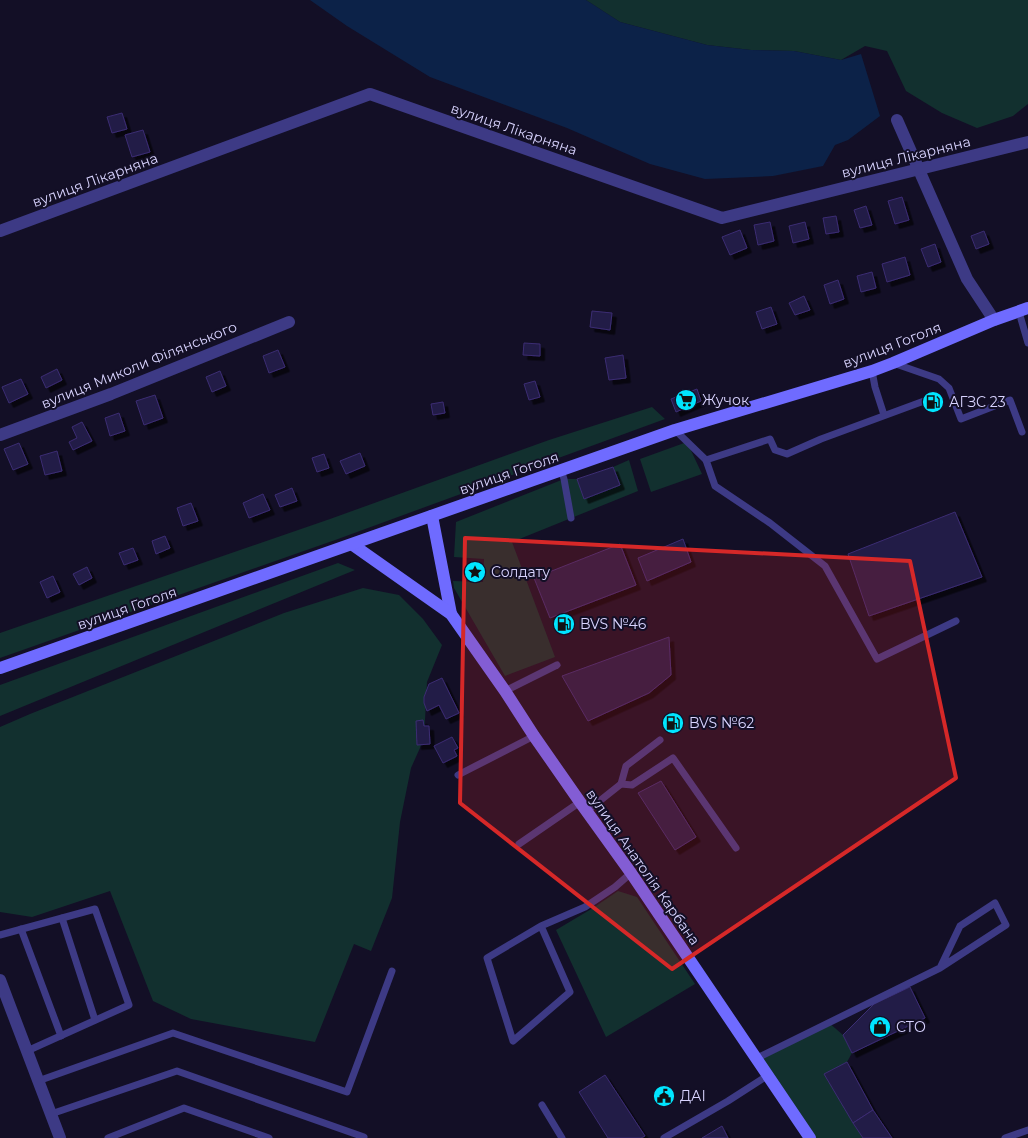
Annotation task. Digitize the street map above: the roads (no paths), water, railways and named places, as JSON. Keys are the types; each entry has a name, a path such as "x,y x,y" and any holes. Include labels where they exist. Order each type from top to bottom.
{"street":[{"name":"вулиця Лікарняна","path":"0,231 370,94 722,218 1028,142"},
{"path":"897,120 967,279 994,320"},
{"name":"вулиця Гоголя","path":"0,668 675,430 872,371 994,320 1023,310"},
{"name":"вулиця Миколи Філянського","path":"0,435 120,390 289,322"},
{"path":"432,516 451,614"},
{"path":"353,545 451,614"},
{"name":"вулиця Анатолія Карбана","path":"451,614 583,807 631,873 810,1138"},
{"path":"0,980 60,1138"}],"lane":[{"path":"1023,310 1028,343"},
{"path":"893,363 939,379 949,388 961,419 1010,400 1022,432"},
{"path":"872,371 884,415"},
{"path":"706,460 770,439 775,450 787,454 821,439 924,401"},
{"path":"675,430 706,460 715,486 770,523 825,566 876,659 956,621"},
{"path":"561,470 571,518"},
{"path":"505,691 558,665"},
{"path":"458,775 534,736"},
{"path":"621,784 626,766 660,740"},
{"path":"519,844 621,784 632,785 673,758 736,848"},
{"path":"541,926 570,992 513,1041 487,958 541,926 585,906 615,887 631,873"},
{"path":"755,1059 940,968 1006,925 995,903 960,926 940,968"},
{"path":"0,935 96,909 129,1005 27,1051"},
{"path":"62,918 96,1020"},
{"path":"21,929 61,1036"},
{"path":"38,1081 173,1033 347,1092 392,971"},
{"path":"51,1114 177,1071 364,1137"},
{"path":"664,1138 768,1076"},
{"path":"542,1105 562,1138"},
{"path":"108,1138 184,1108 269,1138"},
{"path":"1004,1138 1028,1130"}],"water":[{"path":"310,0 586,0 620,22 707,45 751,50 794,51 841,60 861,54 880,116 848,140 835,145 823,166 773,176 705,179 650,164 567,128 430,77 347,26"}],"place":[{"name":"Жучок","path":"686,400"},
{"name":"АГЗС 23","path":"933,402"},
{"name":"Солдату","path":"475,572"},
{"name":"BVS №46","path":"564,624"},
{"name":"BVS №62","path":"673,723"},
{"name":"СТО","path":"880,1027"},
{"name":"ДАІ","path":"664,1096"}]}
